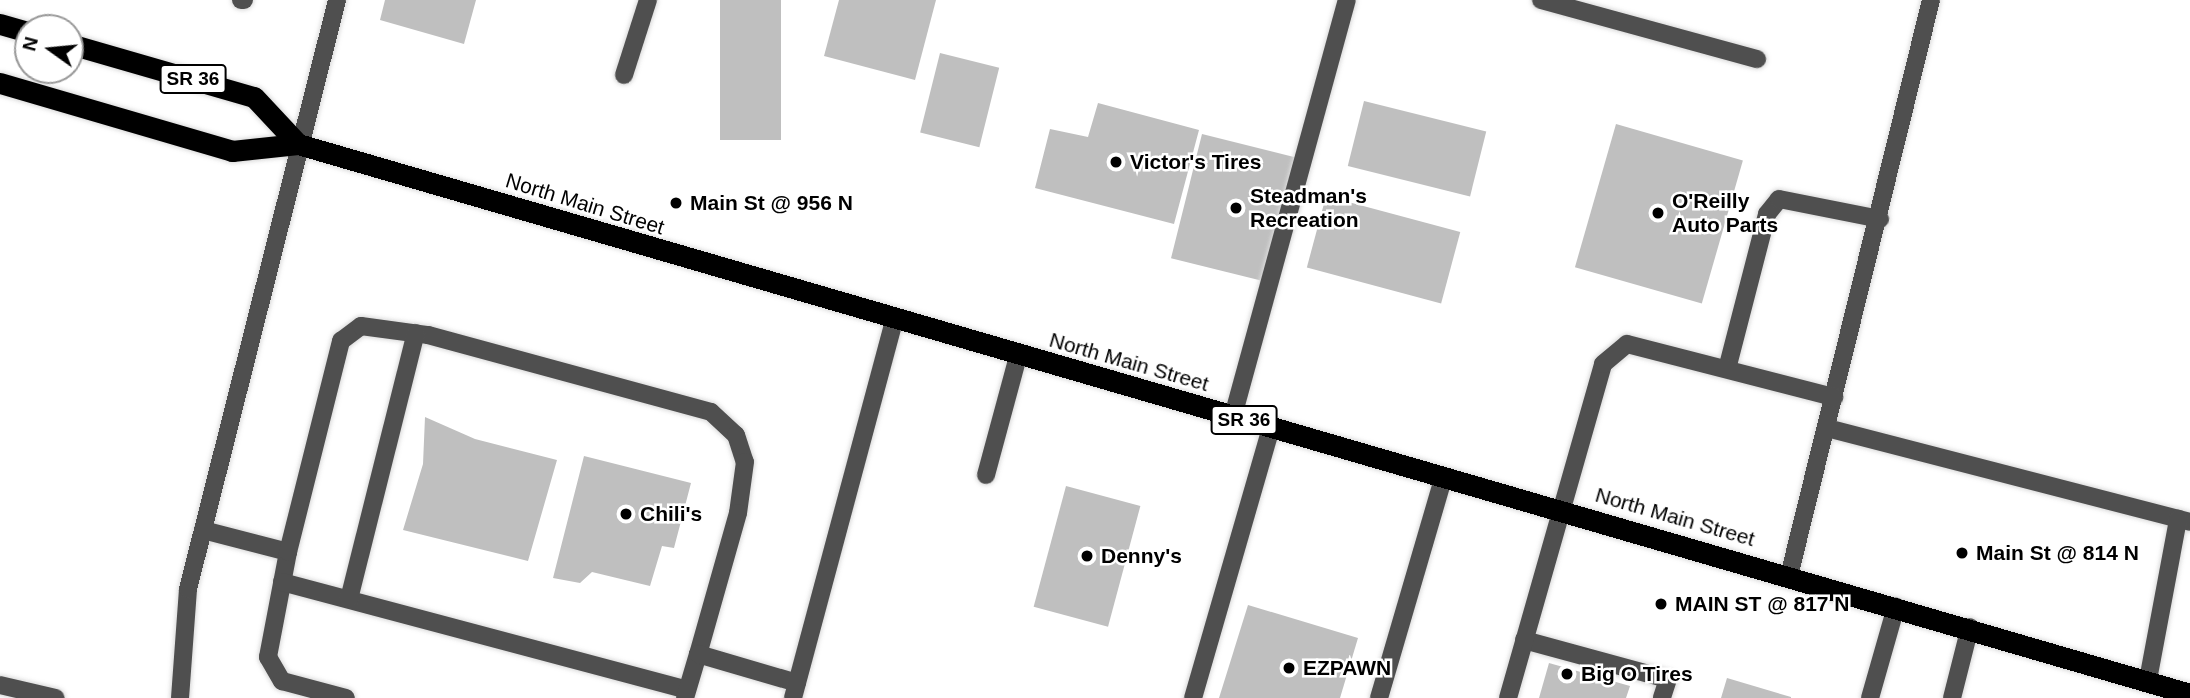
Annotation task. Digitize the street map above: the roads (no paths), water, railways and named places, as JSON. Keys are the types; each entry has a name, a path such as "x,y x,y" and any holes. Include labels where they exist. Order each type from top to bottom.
{"highway":[{"name":"SR 36","path":"84,48 254,97 298,144"},
{"name":"North Main Street","path":"0,83 232,151 298,144 894,321 1970,627 2148,680 2187,695"}],"lane":[{"path":"180,698 188,589 298,144 337,0"},
{"path":"624,75 648,0"},
{"path":"1233,416 1347,0"},
{"path":"1541,0 1757,59"},
{"path":"1789,576 1880,219 1931,0"},
{"path":"1727,369 1767,214 1779,199 1880,219"},
{"path":"698,654 795,691 894,321"},
{"path":"282,582 686,694 738,513 745,462 736,435 711,412 416,333 361,326 341,341 288,552 282,582 268,657 282,681 346,698"},
{"path":"349,600 416,333"},
{"path":"1508,698 1603,364 1627,344 1834,397"},
{"path":"986,475 1018,356"},
{"path":"1193,698 1271,427"},
{"path":"1827,428 2184,520 2148,680"},
{"path":"1379,698 1444,476"},
{"path":"203,530 288,552"},
{"path":"1870,698 1896,607"},
{"path":"1952,698 1970,627"},
{"path":"1524,640 1668,679 1662,698"},
{"path":"0,685 56,698"}],"place":[{"name":"Victor's Tires","path":"1116,162"},
{"name":"Main St @ 956 N","path":"676,203"},
{"name":"Steadman's Recreation","path":"1236,208"},
{"name":"O'Reilly Auto Parts","path":"1658,213"},
{"name":"Chili's","path":"626,514"},
{"name":"Main St @ 814 N","path":"1962,553"},
{"name":"Denny's","path":"1087,556"},
{"name":"MAIN ST @ 817 N","path":"1661,604"},
{"name":"EZPAWN","path":"1289,668"},
{"name":"Big O Tires","path":"1567,674"}]}
